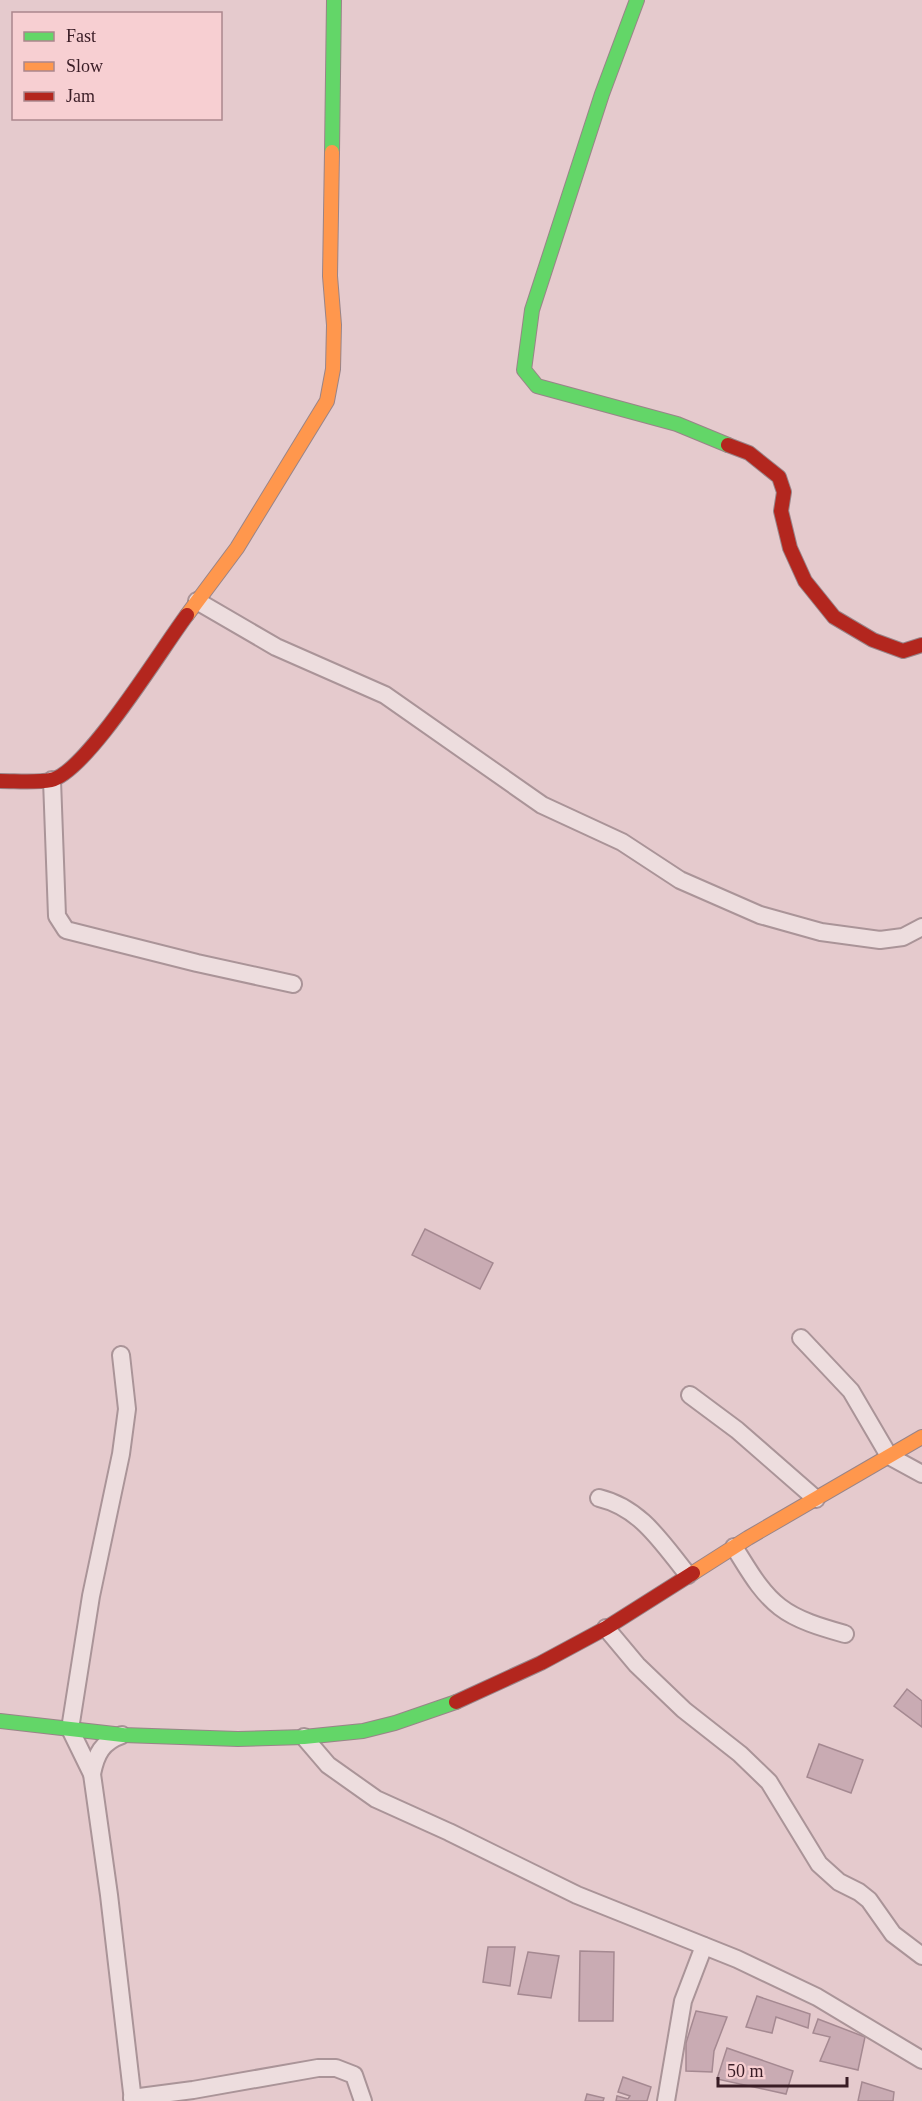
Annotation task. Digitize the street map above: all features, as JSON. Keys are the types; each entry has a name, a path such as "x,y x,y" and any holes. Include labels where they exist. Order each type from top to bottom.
{"street":[{"path":"0,781 52,780 73,768 112,722 237,548 327,402 333,369 334,325 330,276 334,0"},
{"path":"637,0 602,94 532,310 524,370 537,386 677,424 749,453 779,477 784,492 781,511 790,548 806,581 834,617 873,640 903,651 922,645"},
{"path":"197,601 276,647 385,695 542,805 622,842 680,880 760,915 821,932 880,940 903,937 922,927"},
{"path":"52,780 57,916 66,930 293,984"},
{"path":"801,1338 851,1391 889,1456 922,1474"},
{"path":"121,1355 126,1409 121,1454 91,1596 70,1729 92,1774 133,2099 318,2068 336,2068 354,2075 363,2101"},
{"path":"690,1395 737,1430 816,1499"},
{"path":"0,1721 123,1735 238,1739 304,1737 363,1731 395,1723 460,1700 541,1663 606,1628 734,1547 922,1437"},
{"path":"599,1498 616,1502 633,1512 688,1575"},
{"path":"734,1547 767,1595 780,1608 802,1619 845,1634"},
{"path":"606,1628 637,1665 684,1710 740,1754 769,1782 819,1864 839,1882 869,1900 893,1934 922,1956"},
{"path":"92,1774 101,1747 108,1741 123,1735"},
{"path":"304,1737 328,1765 376,1799 577,1895 704,1946 818,1997 922,2060"},
{"path":"666,2101 683,2001 704,1946"}],"building":[{"path":"425,1229 493,1263 480,1289 412,1255"},
{"path":"907,1689 922,1701 922,1727 894,1706"},
{"path":"819,1744 863,1760 851,1793 807,1777"},
{"path":"488,1947 515,1947 510,1986 483,1982"},
{"path":"580,1951 614,1952 613,2021 579,2021"},
{"path":"528,1952 559,1956 551,1998 518,1994"},
{"path":"757,1996 810,2014 808,2028 776,2017 772,2033 746,2027"},
{"path":"696,2011 727,2017 714,2051 712,2072 686,2071 686,2043"},
{"path":"818,2019 865,2037 858,2070 820,2061 830,2037 813,2033"},
{"path":"727,2048 793,2071 786,2094 717,2079"},
{"path":"623,2077 651,2087 647,2101 616,2101 617,2096 628,2099 630,2096 618,2092"},
{"path":"862,2082 894,2092 893,2101 858,2101"},
{"path":"587,2094 604,2098 603,2101 585,2101"}],"traffic: fast":[{"path":"332,152 334,0"},
{"path":"637,0 602,94 532,310 524,370 537,386 677,424 728,445"},
{"path":"0,1721 123,1735 238,1739 304,1737 363,1731 395,1723 456,1702"}],"traffic: slow":[{"path":"187,615 237,548 327,401 333,369 334,325 330,276 332,152"},
{"path":"693,1573 748,1538 922,1437"}],"traffic: jam":[{"path":"728,445 749,453 779,477 784,492 781,511 790,548 805,581 834,617 873,640 903,651 922,645"},
{"path":"0,781 45,781 66,772 84,756 103,733 187,615"},
{"path":"456,1702 541,1663 606,1628 693,1573"}]}
